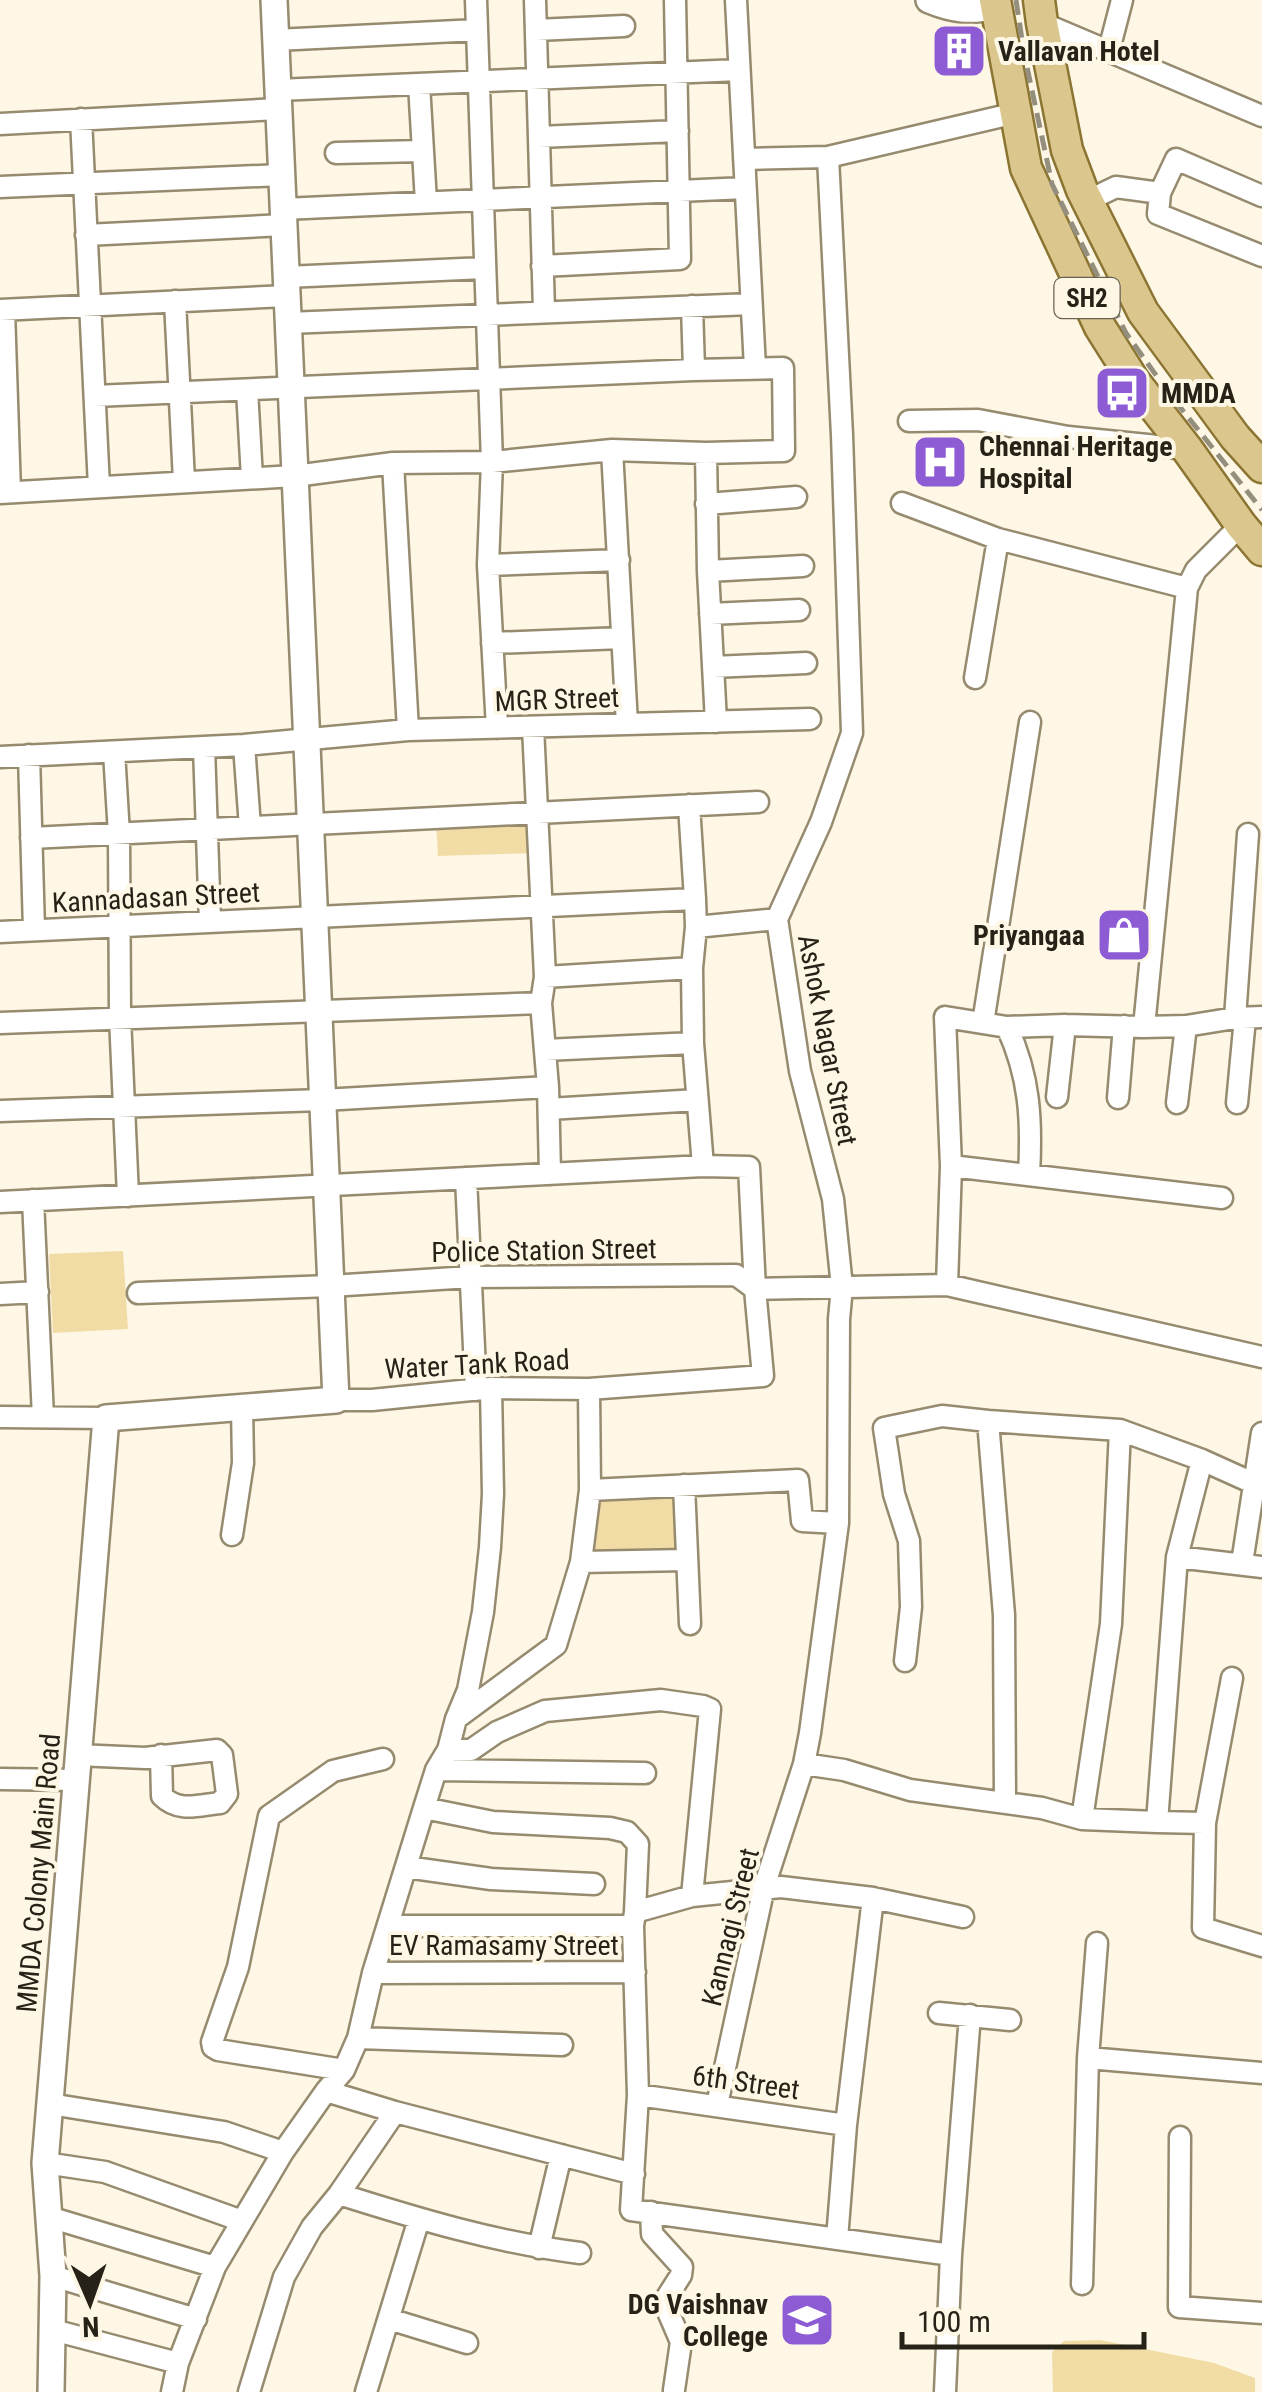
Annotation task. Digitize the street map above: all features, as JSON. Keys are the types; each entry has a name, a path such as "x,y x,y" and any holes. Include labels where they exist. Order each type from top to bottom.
{"main road":[{"name":"SH2","path":"996,3 1026,168 1100,327 1134,382 1262,550"},
{"name":"SH2","path":"1040,12 1067,150 1142,312 1262,467"}],"street":[{"path":"274,0 336,1400"},
{"path":"476,0 492,462 488,565 496,728"},
{"path":"535,0 544,311"},
{"path":"542,266 680,259 675,0"},
{"path":"736,0 754,368"},
{"path":"929,0 963,11 996,3"},
{"path":"1108,50 1122,0"},
{"path":"1040,12 1108,50 1262,116"},
{"path":"536,30 624,26"},
{"path":"276,40 477,30"},
{"path":"0,124 419,84 739,70"},
{"path":"419,84 426,202"},
{"path":"744,159 828,157 1016,113"},
{"path":"81,119 99,486"},
{"path":"539,137 678,131"},
{"path":"336,153 422,151"},
{"name":"Ashok Nagar Street","path":"804,1764 838,1523 842,1287 833,1199 800,1071 777,918 820,822 852,733 828,157"},
{"path":"1262,196 1176,159 1160,194 1158,214 1262,256"},
{"path":"0,187 282,175"},
{"path":"1088,201 1116,187 1160,194"},
{"path":"86,235 426,202 745,188"},
{"path":"95,396 782,368 784,451 706,454 612,450 492,462 393,462 295,476 5,492 2,310 175,301 286,286 484,268"},
{"path":"175,301 184,481"},
{"path":"288,324 751,304"},
{"path":"692,306 694,370"},
{"path":"248,390 252,478"},
{"path":"909,421 978,420 1068,436 1187,449"},
{"path":"612,450 627,724"},
{"path":"706,454 716,722"},
{"path":"393,462 408,730"},
{"path":"706,504 796,497"},
{"path":"902,503 998,540 1187,588"},
{"path":"1118,1098 1134,1026 1187,588 1196,570 1240,525"},
{"path":"975,678 998,540"},
{"path":"488,565 619,560"},
{"path":"708,571 803,566"},
{"path":"710,614 799,610"},
{"path":"492,643 622,638"},
{"path":"713,667 806,663"},
{"name":"MGR Street","path":"0,757 244,745 408,730 810,719"},
{"path":"983,1022 1030,722"},
{"path":"533,727 550,1174"},
{"path":"244,745 250,827"},
{"path":"204,746 210,922"},
{"path":"114,752 128,1196"},
{"path":"28,755 34,930"},
{"path":"31,838 758,802"},
{"path":"689,805 696,927 693,1043 703,1166"},
{"path":"1237,1103 1247,1018 1248,834"},
{"name":"Kannadasan Street","path":"0,932 695,899"},
{"path":"696,927 777,918"},
{"path":"545,977 692,968"},
{"path":"0,1023 542,1003"},
{"path":"947,1285 951,1166 944,1018 1007,1026 1186,1026 1247,1018"},
{"path":"1057,1097 1065,1024"},
{"path":"1007,1026 1028,1091 1028,1175"},
{"path":"1177,1103 1186,1026"},
{"path":"545,1050 693,1043"},
{"path":"0,1110 322,1100 697,1100"},
{"path":"0,1202 703,1166 749,1167 754,1289"},
{"path":"951,1166 1222,1198"},
{"path":"172,2392 178,2363 215,2266 283,2152 344,2070 358,2038 373,1973 436,1770 448,1750 468,1690 483,1612 494,1494 470,1277 466,1178"},
{"path":"33,1200 43,1417"},
{"name":"Police Station Street","path":"138,1293 470,1277 736,1275 754,1289 947,1285 1262,1357"},
{"name":"Water Tank Road","path":"106,1418 483,1389 589,1388 763,1376 754,1289"},
{"path":"0,1294 38,1292"},
{"path":"456,1719 556,1645 581,1562 590,1490 589,1388"},
{"path":"232,1535 244,1463 242,1408"},
{"path":"0,1416 106,1418"},
{"path":"904,1661 911,1607 909,1542 894,1494 884,1428 942,1416 1120,1430 1253,1483"},
{"name":"MMDA Colony Main Road","path":"51,2392 53,2276 45,2163 106,1418"},
{"path":"988,1422 1004,1615 1005,1802"},
{"path":"1082,1820 1111,1624 1120,1430"},
{"path":"1177,1557 1252,1566 1253,1483 1262,1433"},
{"path":"1157,1822 1177,1557 1202,1460"},
{"path":"590,1490 798,1480 802,1522 838,1523"},
{"path":"684,1484 690,1624"},
{"path":"581,1562 687,1560"},
{"path":"1232,1678 1204,1823 1203,1928 1262,1946"},
{"path":"448,1750 472,1750 497,1732 545,1710 662,1700 710,1710 692,1896"},
{"path":"0,1779 76,1767 161,1756 217,1750 222,1755 227,1794 220,1803 181,1808 172,1805 162,1796 161,1756"},
{"path":"344,2070 218,2050 212,2042 238,1967 270,1816 333,1771 383,1759"},
{"path":"804,1764 844,1770 910,1790 1042,1808 1082,1820 1204,1823"},
{"name":"Kannagi Street","path":"717,2105 764,1886 804,1764"},
{"path":"436,1770 645,1773"},
{"path":"424,1808 493,1822 610,1828 627,1832 638,1844 634,1919 638,2094 631,2210 950,2255"},
{"path":"406,1867 491,1879 594,1884"},
{"path":"389,1926 634,1919 692,1896 764,1886 873,1898 963,1916"},
{"path":"837,2239 846,2125 873,1898"},
{"path":"1082,2284 1088,2058 1097,1943"},
{"name":"EV Ramasamy Street","path":"373,1973 635,1972"},
{"path":"939,2013 1010,2020"},
{"path":"945,2392 950,2255 970,2015"},
{"path":"358,2038 562,2045"},
{"path":"1088,2058 1262,2073"},
{"path":"326,2091 634,2174"},
{"name":"6th Street","path":"638,2094 846,2125"},
{"path":"50,2104 224,2132 283,2152"},
{"path":"250,2392 284,2277 312,2227 340,2194 395,2112"},
{"path":"1180,2137 1180,2307 1262,2313"},
{"path":"539,2248 560,2156"},
{"path":"45,2163 105,2172 242,2221"},
{"path":"340,2194 420,2219 539,2248 580,2252"},
{"path":"651,2212 652,2234 682,2267 682,2274 667,2297 666,2308 681,2342 674,2390"},
{"path":"49,2218 215,2266"},
{"path":"366,2392 420,2219"},
{"path":"53,2276 196,2319"},
{"path":"389,2319 467,2343"},
{"path":"54,2330 178,2363"}],"shaded area":[{"path":"532,819 534,853 438,856 436,823"},
{"path":"123,1251 128,1329 53,1333 49,1254"},
{"path":"683,1488 685,1559 586,1559 594,1491"},
{"path":"1100,2340 1214,2363 1255,2378 1255,2392 1053,2392 1052,2352 1064,2341"}],"railway":[{"path":"1016,0 1052,184 1126,333 1262,510"}],"place":[{"name":"Vallavan Hotel","path":"959,51"},
{"name":"MMDA","path":"1122,393"},
{"name":"Chennai Heritage Hospital","path":"940,462"},
{"name":"Priyangaa","path":"1124,935"},
{"name":"DG Vaishnav College","path":"807,2320"}]}
